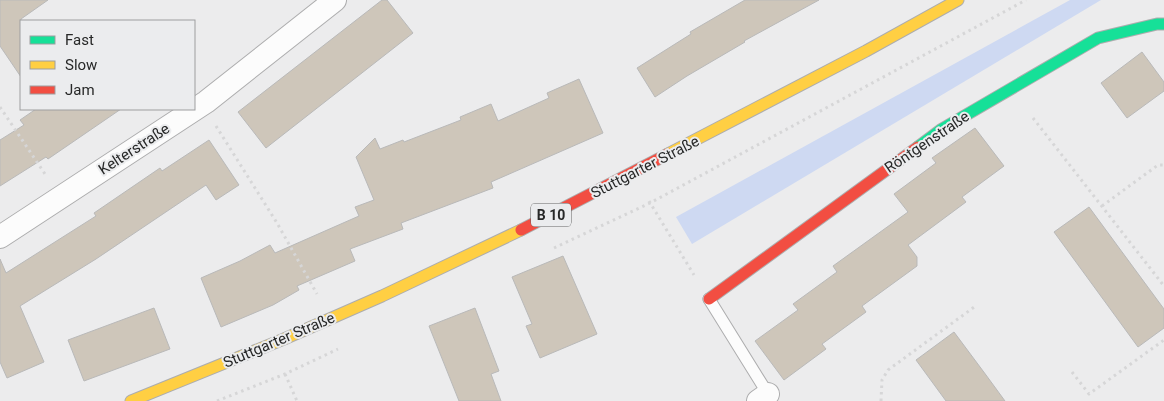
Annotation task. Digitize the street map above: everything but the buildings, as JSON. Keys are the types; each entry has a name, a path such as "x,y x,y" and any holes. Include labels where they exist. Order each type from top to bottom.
{"main road":[{"name":"Stuttgarter Straße","path":"131,401 208,371 382,296 524,229 866,52 958,0"},
{"name":"Röntgenstraße","path":"709,299 942,129 1098,38 1164,24"}],"street":[{"name":"Kelterstraße","path":"195,110 335,0"},
{"name":"Kelterstraße","path":"0,237 194,110"}],"lane":[{"path":"709,299 763,397"}],"path":[{"path":"202,105 277,223 331,318"},
{"path":"0,106 51,184"},
{"path":"1033,118 1164,286"},
{"path":"1102,206 1158,165 1164,165"},
{"path":"650,203 709,299"},
{"path":"881,401 882,380 888,370 976,305"},
{"path":"1072,372 1089,394 1164,340"},
{"path":"284,374 297,401"}],"shaded area":[{"path":"1070,0 1101,0 692,244 676,217"}],"traffic: fast":[{"path":"918,147 942,129 1098,38 1164,24"}],"traffic: slow":[{"path":"668,154 866,51 958,0"},
{"path":"131,401 284,339 382,296 521,230"}],"traffic: jam":[{"path":"709,299 918,147"},
{"path":"521,230 668,154"}]}
